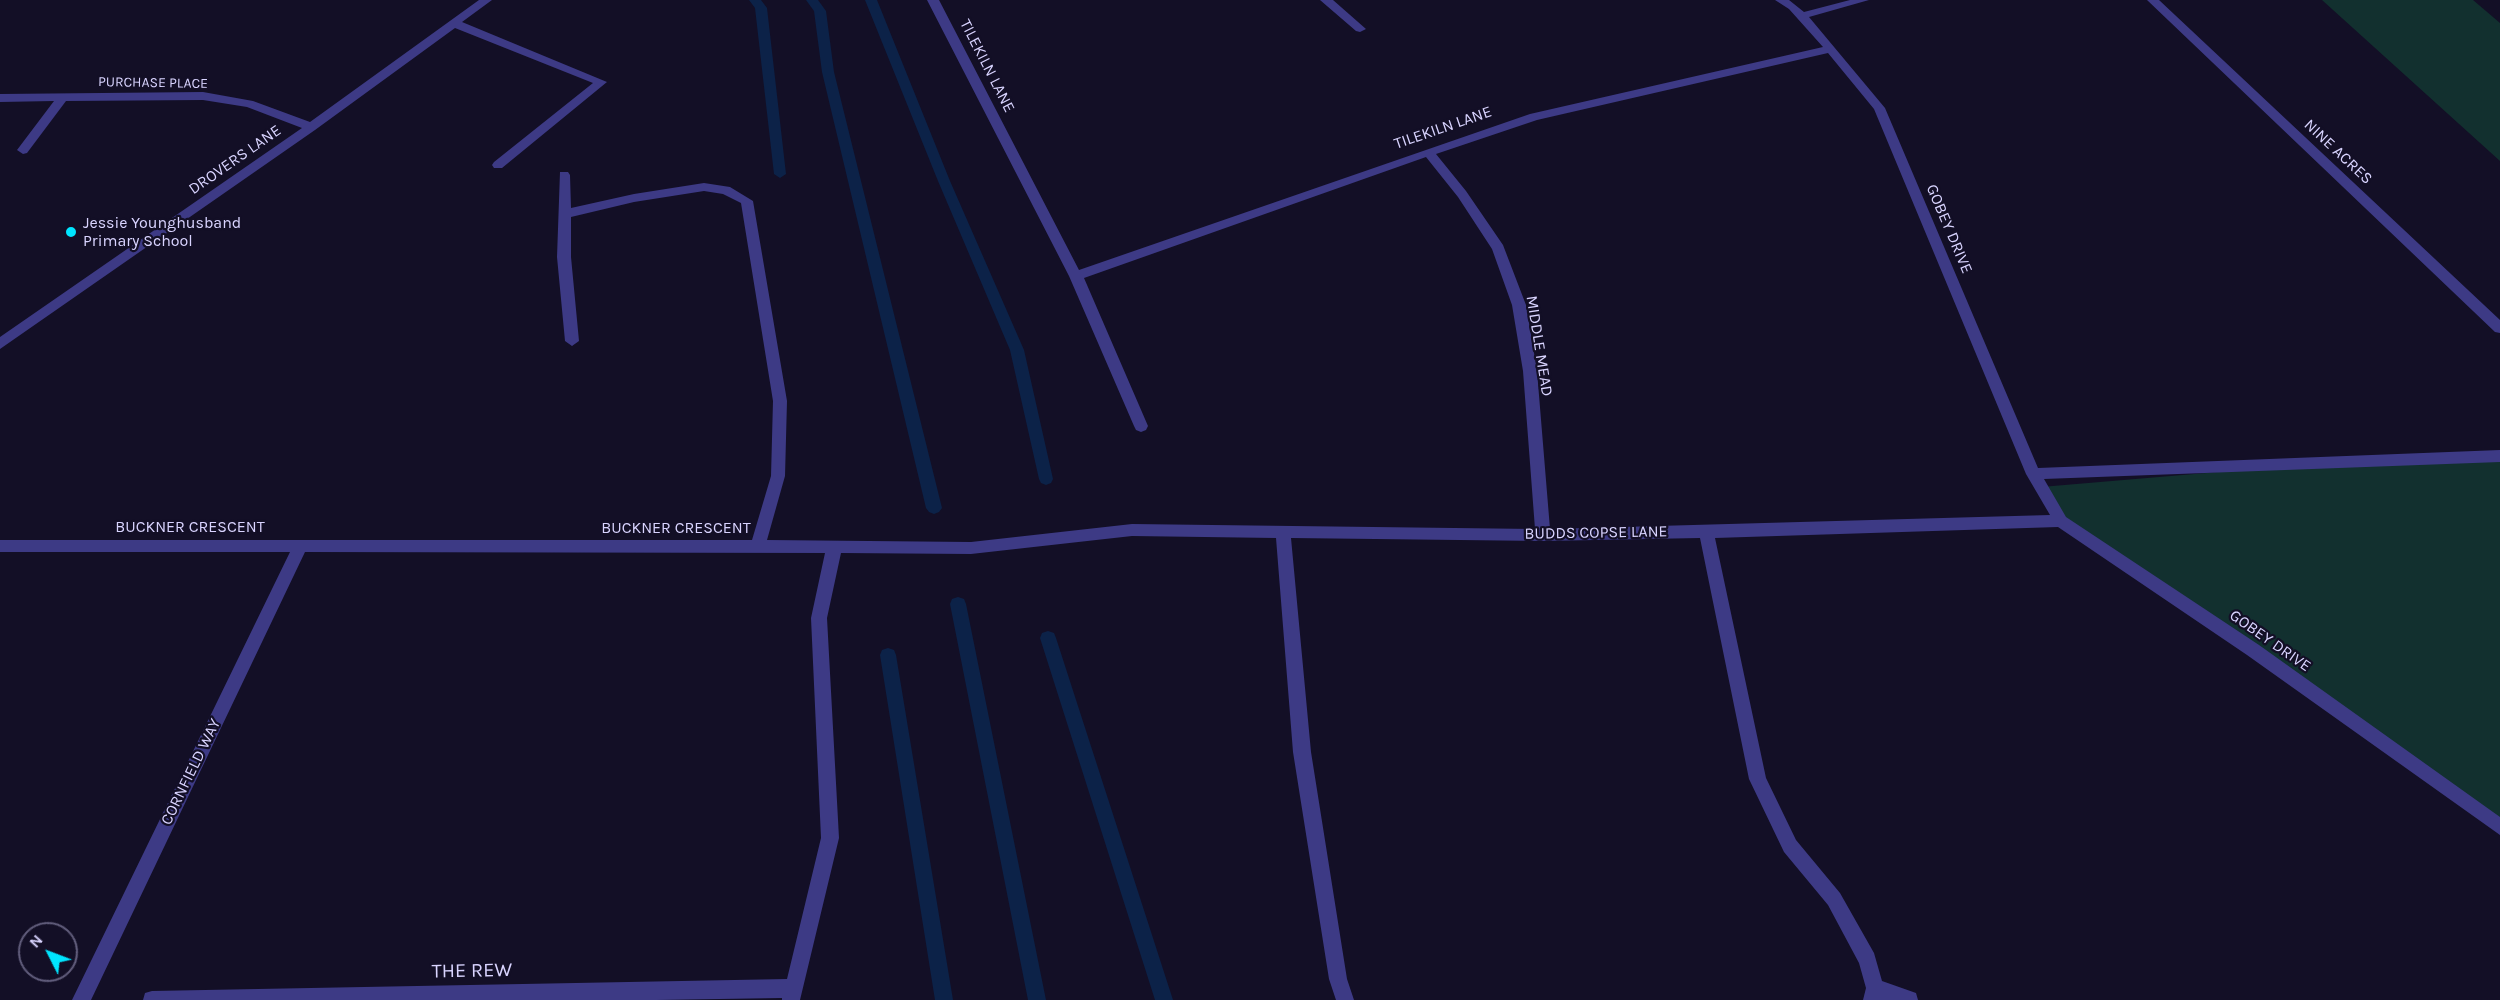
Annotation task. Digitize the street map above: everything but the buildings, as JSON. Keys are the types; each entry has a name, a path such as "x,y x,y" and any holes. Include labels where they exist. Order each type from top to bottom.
{"street":[{"name":"DROVERS LANE","path":"0,344 311,127 486,0"},
{"name":"TILEKILN LANE","path":"933,0 1076,276 1141,426"},
{"path":"1326,0 1360,29"},
{"name":"GOBEY DRIVE","path":"1781,0 1801,16 1831,49 1879,108 2033,474 2061,521 2253,650 2500,827"},
{"path":"1801,16 1863,0"},
{"name":"NINE ACRES","path":"2153,0 2500,328"},
{"path":"454,23 601,82 498,165"},
{"name":"TILEKILN LANE","path":"1076,276 1534,117 1831,49"},
{"name":"PURCHASE PLACE","path":"0,98 203,96 249,104 311,127"},
{"path":"22,150 63,97"},
{"name":"MIDDLE MEAD","path":"1428,152 1462,194 1498,248 1519,305 1530,371 1543,535"},
{"path":"564,175 564,257 572,341"},
{"name":"BUCKNER CRESCENT","path":"0,546 758,546 778,476 780,401 747,201 726,190 704,188 634,198 565,214"},
{"path":"2033,474 2500,456"},
{"name":"BUDDS COPSE LANE","path":"758,546 980,547 1132,530 1543,535 2061,521"},
{"path":"1283,532 1302,752 1338,979 1345,1000"},
{"path":"1706,532 1758,779 1790,846 1834,899 1867,960 1874,994 1910,1000"},
{"name":"CORNFIELD WAY","path":"81,1000 301,545"},
{"path":"792,994 830,838 819,618 834,548"},
{"name":"THE REW","path":"152,1000 792,994"}],"green space":[{"path":"2322,0 2473,0 2500,23 2500,161"},
{"path":"2500,456 2500,829 2061,521 2041,487 2348,461"}],"waterway":[{"path":"755,0 761,8 780,174"},
{"path":"812,0 820,11 828,72 934,508"},
{"path":"871,0 944,181 1017,350 1046,479"},
{"path":"958,604 1037,1000"},
{"path":"1048,638 1164,1000"},
{"path":"888,655 944,1000"}],"place":[{"name":"Jessie Younghusband Primary School","path":"71,232"}]}
